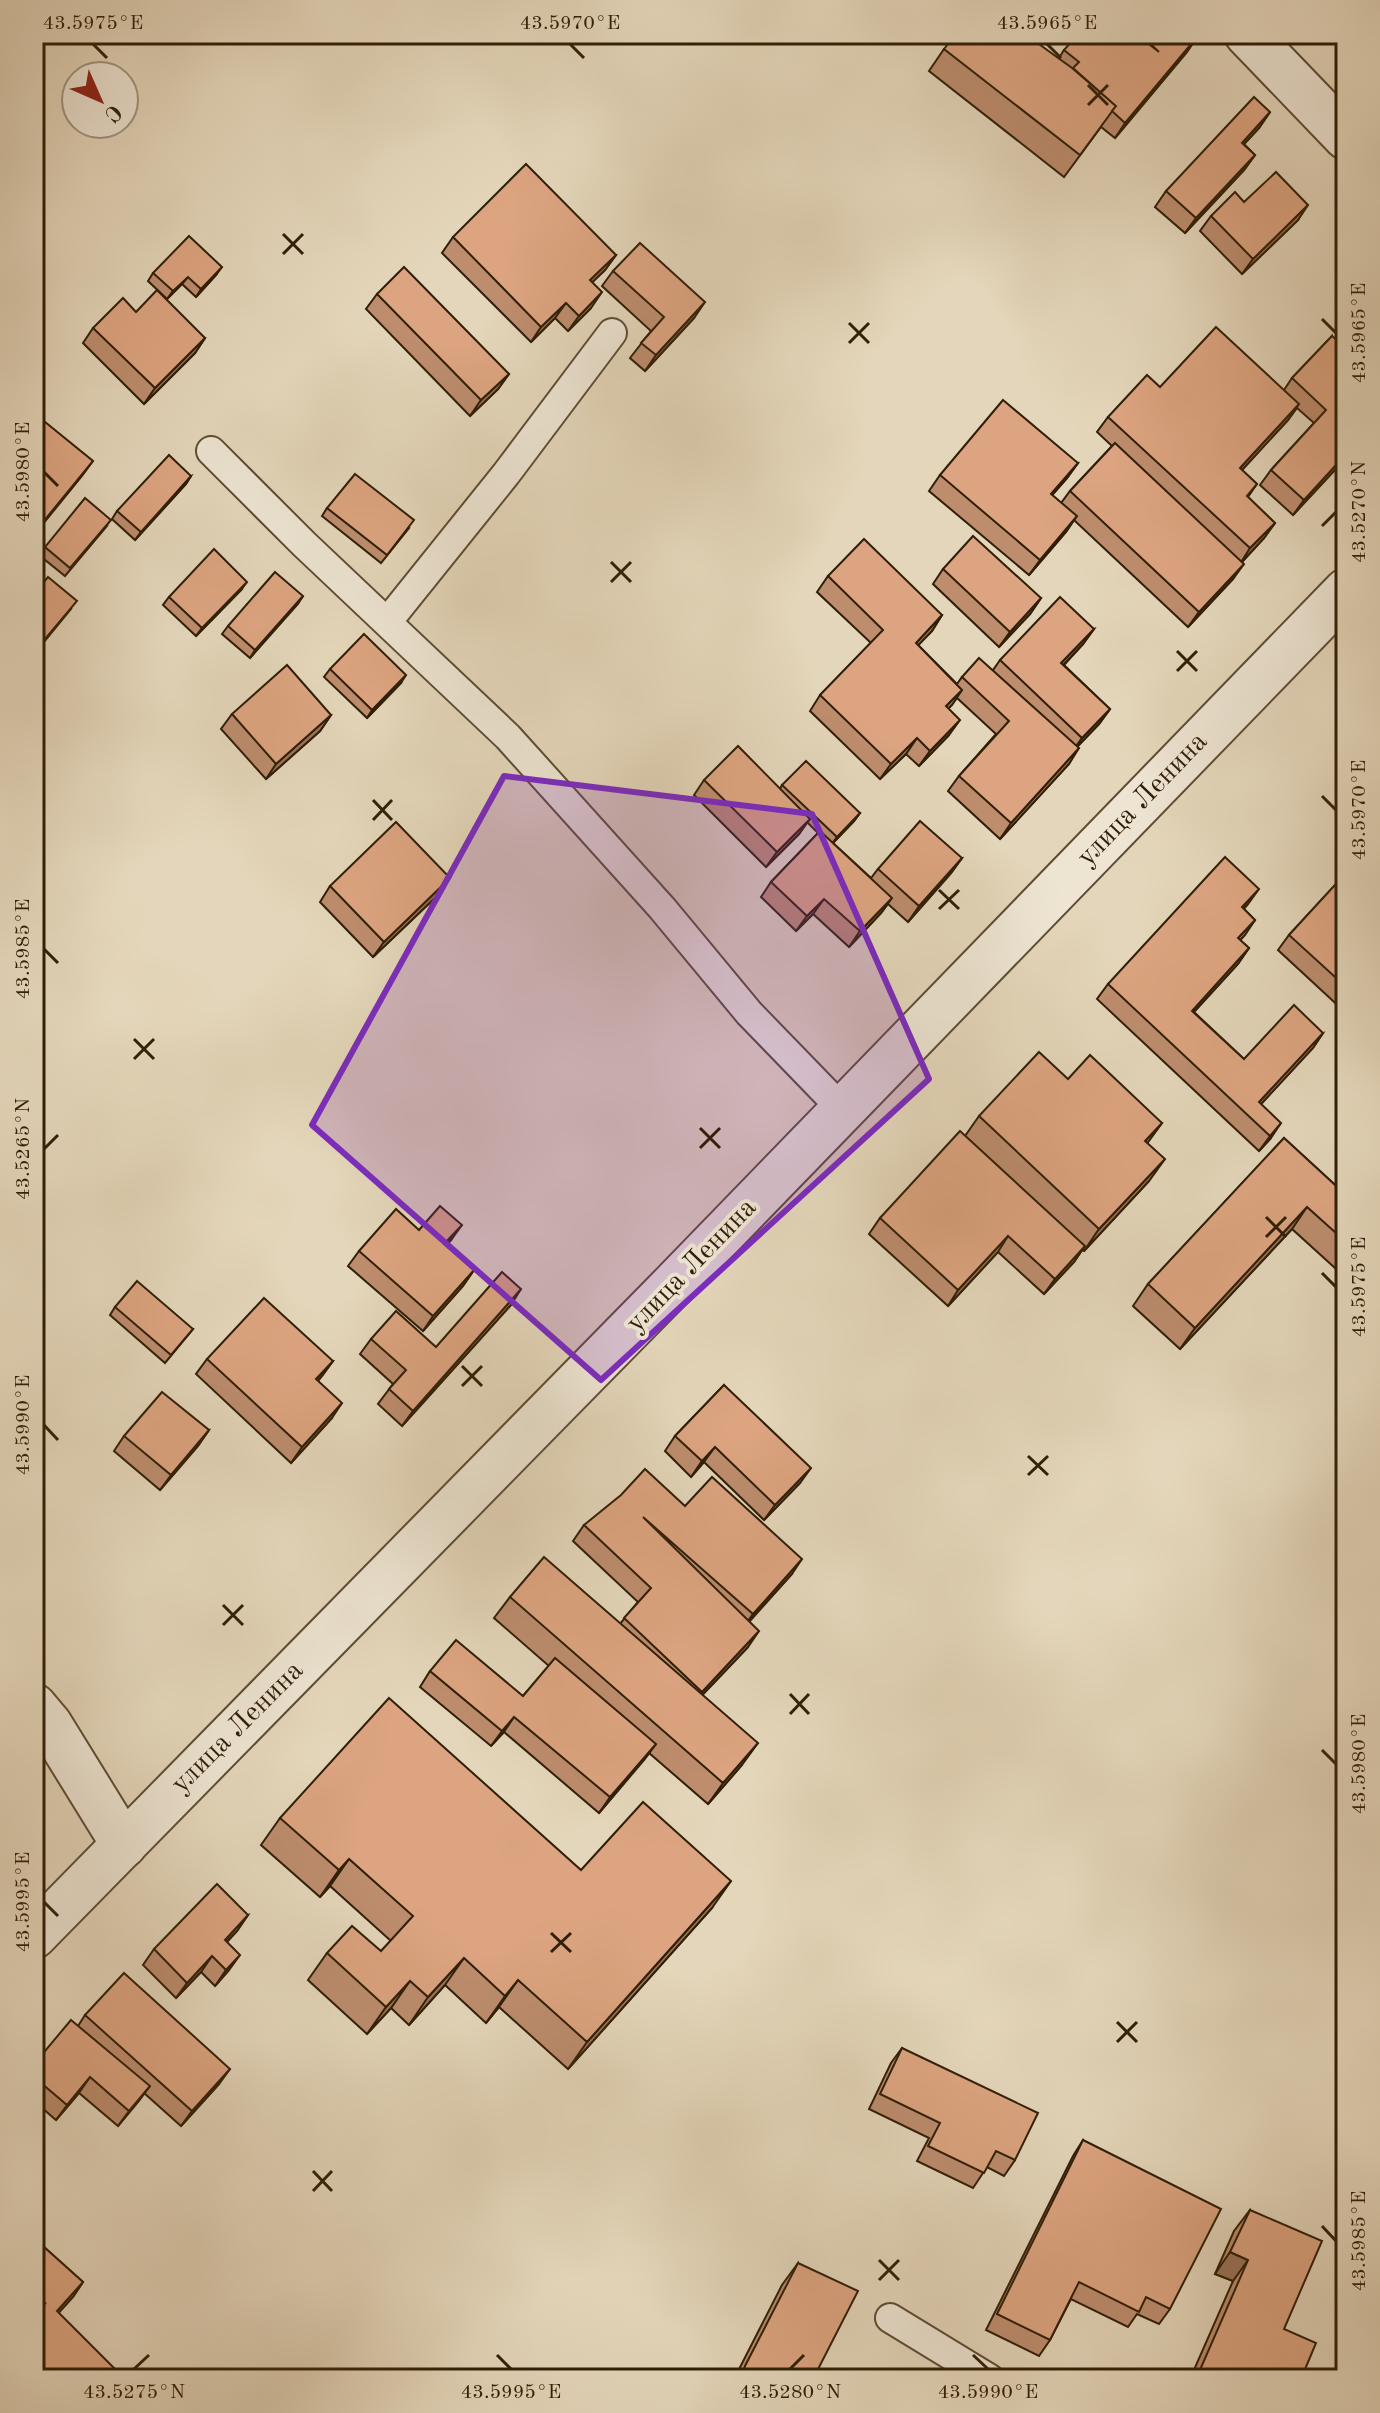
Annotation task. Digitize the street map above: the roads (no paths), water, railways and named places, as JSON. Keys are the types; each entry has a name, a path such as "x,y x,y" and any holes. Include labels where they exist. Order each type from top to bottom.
{"street":[{"path":"1247,34 1346,137"},
{"name":"улица Ленина","path":"34,1936 1346,591"},
{"path":"34,1706 50,1725 124,1845"}],"lane":[{"path":"388,621 506,474 612,333"},
{"path":"211,451 304,544 508,737 662,908 749,1013 843,1110"},
{"path":"890,2318 990,2379"}]}
